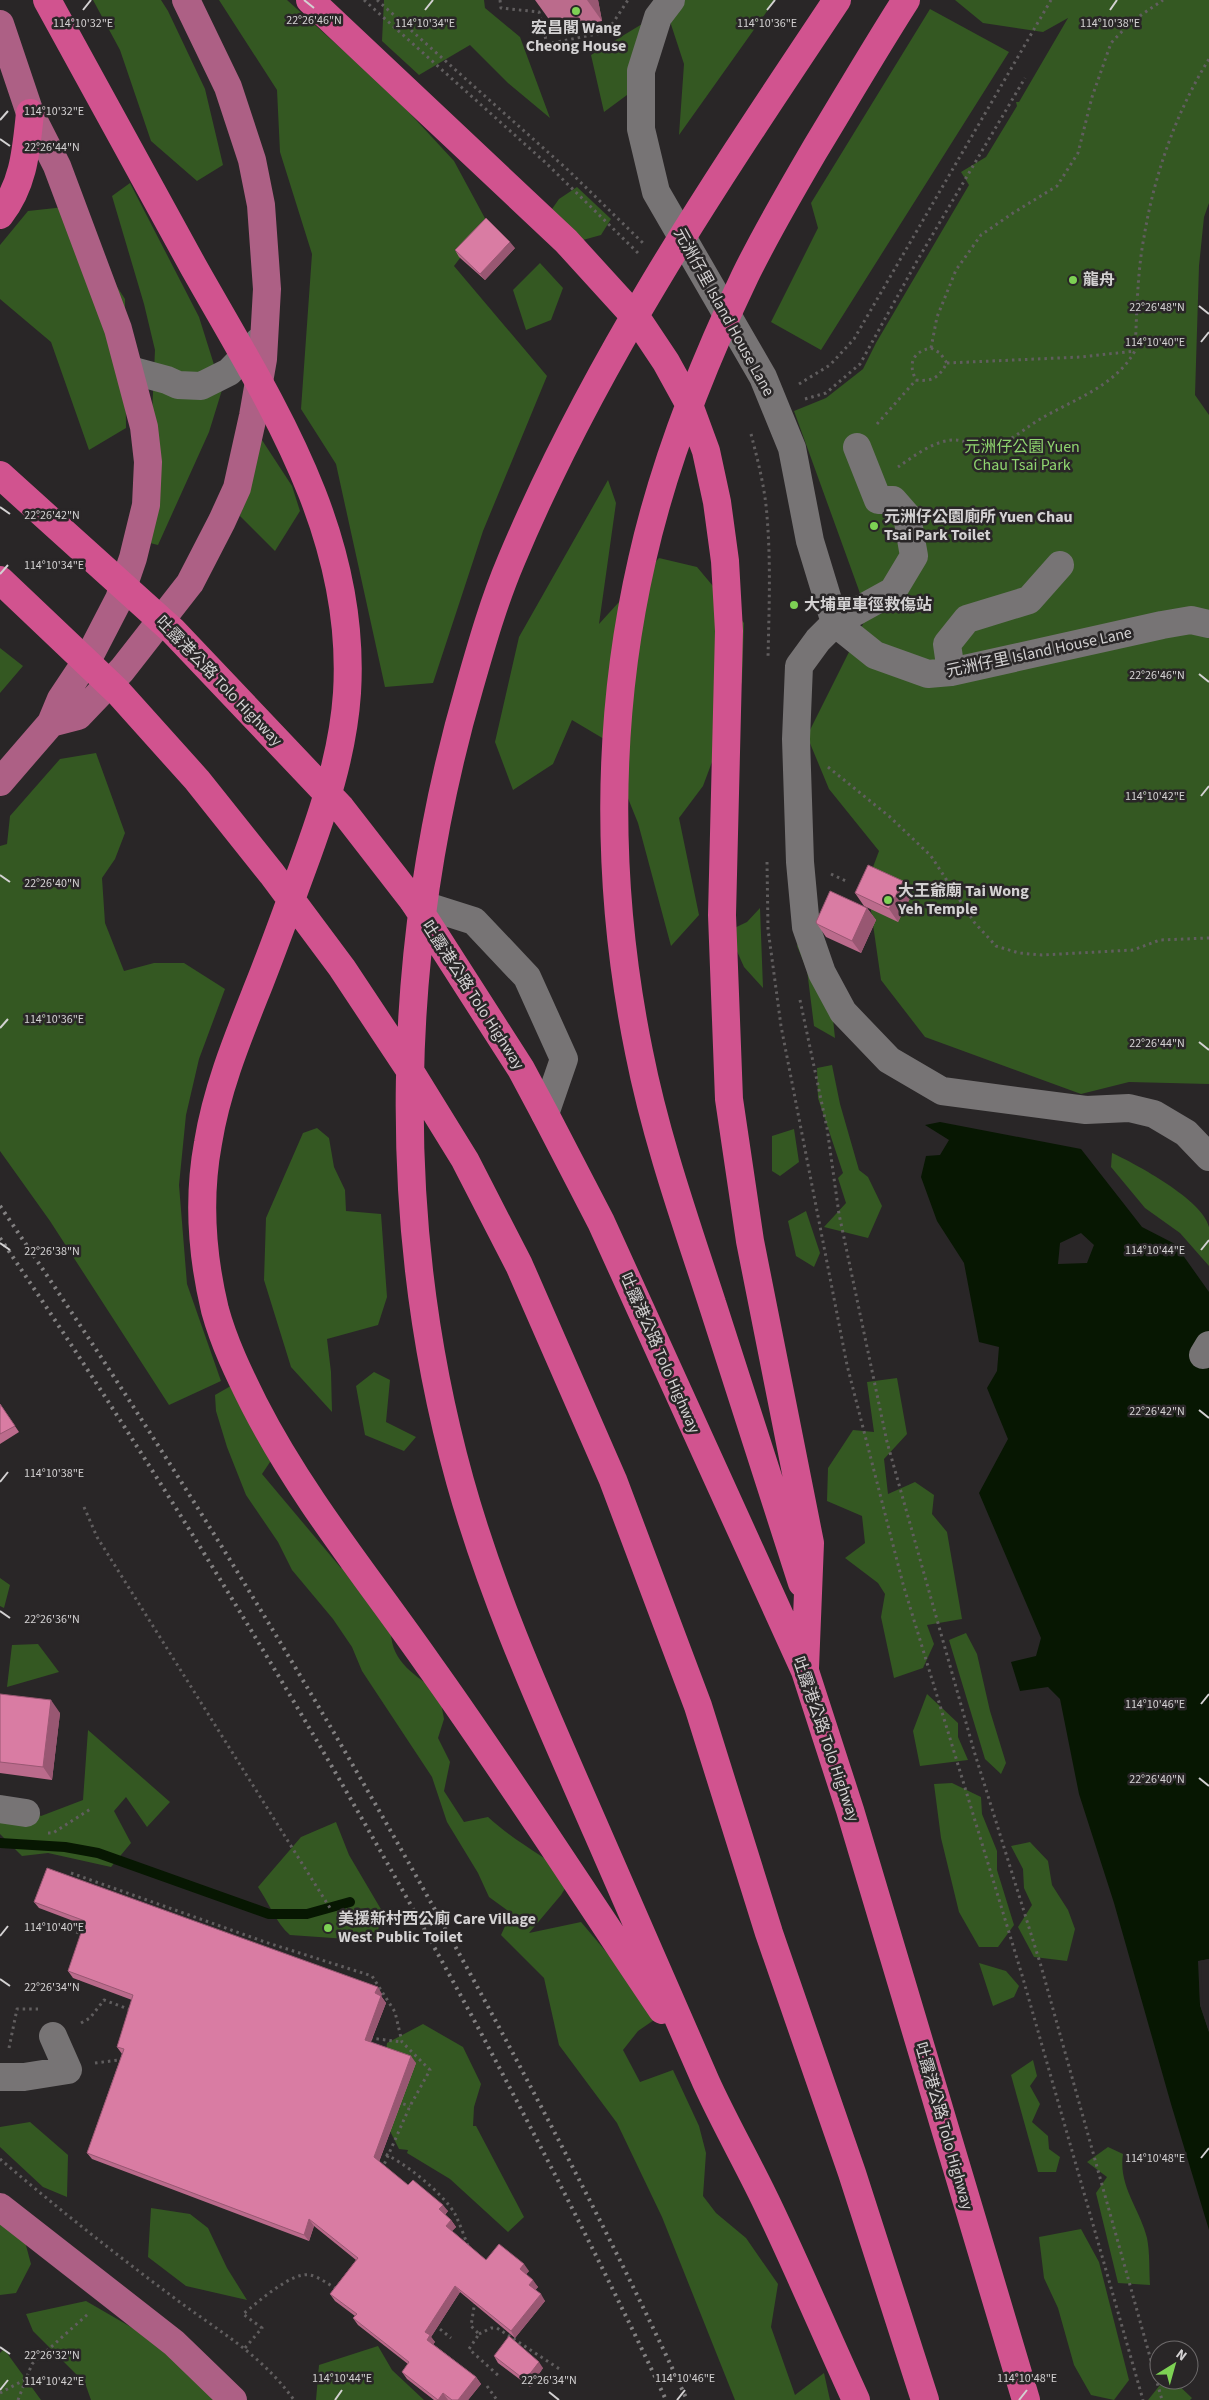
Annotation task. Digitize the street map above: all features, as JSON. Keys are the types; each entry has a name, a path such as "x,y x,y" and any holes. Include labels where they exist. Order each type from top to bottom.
{"highway":[{"path":"47,0 267,397 302,465 321,512 340,580 346,619 348,676 344,728 338,758 322,816 226,1073 207,1144 203,1181 205,1248 216,1312 224,1339 246,1389 291,1470 492,1754 567,1870 662,2009 707,2084"},
{"path":"310,0 566,241 603,280 638,320 666,362 688,402 706,451 718,502 726,561 729,630 722,915 724,1015 729,1099 750,1241 810,1543 805,1671"},
{"path":"837,0 745,138 647,293 596,384 543,488 509,566 486,632 458,728 437,822 422,907 414,990 409,1076 410,1148 421,1286 445,1418 460,1480 482,1549 511,1633 541,1707 707,2084 803,2279 856,2400"},
{"path":"809,1605 666,1161 639,1052 621,936 614,842 617,734 628,635 642,560 676,442 722,326 781,206 864,66 906,0"},
{"path":"0,214 15,191 24,168 30,114"},
{"name":"吐露港公路 Tolo Highway","path":"0,476 173,631 341,808 414,902 516,1061 545,1114 601,1222 805,1671 850,1810 1026,2400"},
{"path":"0,580 118,692 197,780 272,874 342,968 407,1066 465,1160 519,1264 613,1480 698,1706 769,1933 852,2173 925,2400"}],"main road":[{"path":"0,782 63,712 122,670 190,583 237,488 254,416 263,358 267,289 261,204 252,160 228,87 186,0"},
{"path":"0,24 30,114 57,166 118,329 144,427 148,462 146,505 134,558 119,599 63,712"},
{"path":"0,2207 174,2343 233,2400"}],"street":[{"name":"元洲仔里 Island House Lane","path":"671,0 658,17 641,71 641,129 656,192 763,377 777,408 792,448 810,541 834,618 875,655 928,674 951,672 1162,625 1191,620 1209,624"},
{"path":"130,370 168,380 178,385 201,386 220,378 236,367 264,334"},
{"path":"857,447 878,500 893,500 907,516 914,556 893,591 855,612 834,618 799,666 796,739 800,862 806,927 822,973 843,1012 889,1060 942,1091 1086,1110 1129,1108 1154,1114 1186,1133 1209,1157"},
{"path":"951,672 947,644 967,618 1028,600 1060,565"},
{"path":"414,902 474,921 527,977 564,1059 545,1114"},
{"path":"0,2076 24,2077 68,2070 53,2036"}],"path":[{"path":"364,0 546,163 624,238"},
{"path":"377,0 568,170"},
{"path":"500,0 501,8 539,12 547,44 607,32 628,0"},
{"path":"793,386 818,374 830,365 854,339 1051,0"},
{"path":"931,348 937,317 956,270 982,235 1057,186 1078,153 1092,97 1112,43 1131,22 1163,0"},
{"path":"868,474 898,468 925,448 955,440 988,448 1016,438 1036,421 1070,404 1103,384 1126,366 1135,351 1144,238 1156,183 1193,84 1209,59"},
{"path":"803,400 826,393 860,364 917,261 1025,78"},
{"path":"931,348 940,353 947,363"},
{"path":"931,348 916,354 912,360 911,367 916,380 931,380 940,376 947,363"},
{"path":"947,363 1081,358 1135,351"},
{"path":"750,426 768,515 770,583 768,667"},
{"path":"796,739 832,772 890,817 931,856 974,922 996,946 1019,953 1060,954 1133,950 1160,940 1209,938"},
{"path":"767,860 768,929 781,1026 847,1365 903,1584 1022,1975 1143,2400"},
{"path":"800,997 827,1128 839,1214 887,1442 974,1751 1041,1966 1162,2400"},
{"path":"84,1507 98,1537 330,1908"},
{"path":"71,1873 265,1942 372,1976 395,2012 402,2042 430,2070 410,2106 383,2168 375,2163"},
{"path":"70,1930 86,1935"},
{"path":"81,2023 90,2018 104,2000 132,2010"},
{"path":"8,2050 12,2035"},
{"path":"361,2035 402,2042"},
{"path":"91,2063 119,2060 128,2063"},
{"path":"392,2100 410,2106"},
{"path":"378,2152 393,2157 440,2196 454,2213 470,2249"},
{"path":"0,2159 173,2298 264,2363 294,2400"},
{"path":"245,2348 262,2328 243,2314 275,2289 294,2277 309,2275 338,2290 343,2284"},
{"path":"476,2298 471,2326 479,2334"},
{"path":"18,2400 32,2364 88,2314"},
{"path":"430,2319 451,2338"},
{"path":"500,2377 469,2349 479,2334 491,2328 497,2328 561,2370"},
{"path":"0,2393 26,2379"},
{"path":"488,2386 497,2400"}],"green space":[{"path":"93,0 161,0 205,89 223,165 197,181 151,141 120,50"},
{"path":"219,0 287,0 392,94 454,161 487,222 454,266 547,376 483,531 433,683 385,687 336,464 301,409 312,254 280,152 277,90"},
{"path":"384,0 484,0 485,8 520,37 550,118 508,83 470,45 419,75 382,41"},
{"path":"663,0 775,0 679,135 684,64"},
{"name":"元洲仔公園 Yuen Chau Tsai Park","path":"955,0 1209,0 1209,203 1204,217 1199,266 1195,395 1209,415 1209,1084 1129,1082 1081,1094 925,1037 881,980 867,883 879,851 829,789 807,736 870,610 861,596 794,411 826,398 863,369 876,343 969,185 961,172 986,157 1017,106 1016,102 1019,102 1068,18 1043,32 983,23"},
{"path":"930,9 1009,52 821,350 771,322 818,228 811,203"},
{"path":"647,21 654,56 627,95 604,112 591,55"},
{"path":"130,183 199,317 222,390 209,432 158,545 146,542 155,350 144,304 112,196"},
{"path":"577,187 611,219 601,235 572,243 545,219 559,199"},
{"path":"65,207 125,299 126,428 89,450 51,342 0,299 0,245 28,211"},
{"path":"540,263 563,288 551,320 526,330 513,290"},
{"path":"260,437 292,486 300,511 275,551 240,516"},
{"path":"608,480 616,503 599,624 659,558 697,567 744,623 742,682 703,786 679,818 699,915 671,946 638,823 604,739 572,720 553,764 513,790 495,742 519,637"},
{"path":"0,648 23,666 0,693"},
{"path":"96,753 125,833 115,859 102,878 105,923 124,971 154,963 184,963 225,989 199,1059 186,1115 179,1185 187,1284 221,1381 169,1405 50,1221 0,1151 0,846 7,844 10,816 60,759"},
{"path":"760,908 763,988 744,967 728,931 747,922"},
{"path":"802,935 831,1000 835,1038 814,1026 807,970 797,946"},
{"path":"832,1065 840,1104 859,1170 868,1177 882,1206 868,1238 824,1227 846,1203 838,1178 843,1173 818,1098 817,1068"},
{"path":"317,1128 329,1138 334,1167 345,1190 346,1211 381,1214 387,1297 378,1325 327,1339 331,1372 332,1412 291,1367 264,1280 266,1218 303,1133"},
{"path":"794,1129 799,1162 780,1176 772,1171 772,1136"},
{"path":"1112,1153 1152,1174 1195,1206 1209,1227 1209,1266 1180,1233 1145,1208 1111,1167"},
{"path":"806,1211 820,1253 814,1267 796,1256 788,1221"},
{"path":"374,1372 390,1380 386,1422 416,1437 404,1451 365,1435 356,1386"},
{"path":"250,1375 274,1456 262,1474 341,1568 347,1567 391,1632 392,1643 400,1660 414,1674 439,1692 444,1719 438,1738 450,1762 444,1791 464,1822 488,1817 508,1834 572,1877 561,1895 529,1933 581,1922 619,1967 654,2020 638,2031 623,2050 640,2082 673,2070 699,2126 706,2153 703,2196 716,2213 746,2238 778,2284 771,2327 795,2395 824,2373 830,2400 735,2400 662,2217 617,2123 559,2045 544,1978 501,1935 511,1913 489,1897 478,1873 447,1822 432,1777 362,1671 352,1647 333,1619 292,1570 278,1542 246,1495 227,1447 216,1411 215,1395"},
{"path":"897,1378 907,1434 884,1459 888,1494 915,1482 934,1495 932,1514 947,1532 962,1619 927,1625 934,1644 923,1668 894,1678 881,1617 885,1594 878,1583 845,1558 865,1543 862,1516 827,1501 828,1468 853,1430 874,1432 867,1382"},
{"path":"0,1578 10,1585 4,1608 0,1606"},
{"path":"966,1633 977,1654 990,1711 1006,1763 1001,1774 985,1759 949,1640"},
{"path":"38,1644 59,1672 7,1687 12,1645"},
{"path":"927,1694 958,1723 958,1737 968,1760 920,1766 913,1731"},
{"path":"88,1730 170,1802 147,1827 126,1797 114,1811 131,1843 111,1867 48,1853 22,1856 0,1834 0,1813 21,1805 41,1816 83,1800"},
{"path":"952,1783 981,1797 982,1814 997,1851 997,1870 1014,1925 998,1947 979,1947 959,1912 941,1838 934,1784"},
{"path":"336,1822 349,1855 382,1911 376,1941 290,1935 277,1919 258,1887 301,1837"},
{"path":"1030,1842 1048,1861 1052,1885 1068,1910 1075,1929 1067,1961 1034,1957 1018,1927 1032,1905 1024,1888 1023,1869 1011,1846"},
{"path":"979,1963 1006,1971 1019,1986 1014,1997 993,2006"},
{"path":"423,2024 463,2047 481,2084 474,2107 473,2126 476,2126 524,2217 508,2232 450,2179 407,2153 408,2150 399,2149 379,2109 387,2043"},
{"path":"1033,2060 1037,2076 1030,2086 1040,2104 1032,2122 1048,2136 1049,2149 1060,2157 1056,2172 1038,2172 1011,2075"},
{"path":"30,2122 68,2155 67,2197 43,2187 0,2147 0,2127"},
{"path":"1108,2147 1123,2154 1122,2166 1124,2177 1147,2238 1150,2285 1118,2283 1096,2193 1107,2177 1087,2162"},
{"path":"151,2208 190,2214 208,2228 227,2268 247,2300 186,2286 148,2257"},
{"path":"0,2212 21,2227 31,2264 16,2293 0,2295"},
{"path":"1081,2229 1099,2262 1129,2380 1114,2400 1091,2395 1074,2365 1058,2308 1044,2278 1039,2237"},
{"path":"86,2301 238,2389 242,2400 91,2400 85,2383 33,2331 26,2314"},
{"path":"378,2346 392,2370 424,2400 316,2400 319,2365"},
{"path":"4,2349 41,2400 0,2400 0,2353"},
{"path":"1156,2390 1184,2390 1192,2398 1190,2400 1148,2400"}],"shaded area":[{"path":"940,1122 1081,1149 1142,1227 1175,1244 1209,1292 1209,1959 1199,1961 1200,2005 1209,2032 1209,2230 1114,1903 1079,1794 1060,1699 1048,1687 1020,1691 1011,1662 1036,1656 1041,1638 979,1493 1008,1439 987,1388 997,1371 999,1347 979,1342 964,1263 937,1221 921,1177 926,1156 940,1155 949,1140 925,1125","holes":["1081,1233 1094,1245 1087,1263 1058,1264 1060,1243"]}],"pier":[{"path":"1209,1959 1209,1962 1201,1963 1203,2005 1209,2024 1209,2032 1200,2005 1198,1961"}],"building":[{"path":"486,218 510,242 480,274 455,250"},
{"path":"868,865 903,881 889,909 855,893"},
{"path":"830,891 867,908 852,941 816,922"},
{"path":"0,1404 15,1426 0,1434"},
{"path":"0,1694 51,1700 43,1767 0,1762"},
{"path":"47,1868 378,1987 375,1993 381,1996 365,2040 411,2056 374,2157 408,2185 413,2180 443,2205 439,2209 451,2220 446,2226 486,2260 499,2244 524,2264 520,2269 533,2280 529,2285 541,2294 511,2331 455,2286 425,2332 430,2335 427,2340 476,2377 458,2400 452,2400 443,2393 438,2400 402,2372 409,2362 353,2318 357,2314 330,2294 358,2258 309,2219 304,2235 87,2153 124,2049 117,2047 133,1995 68,1971 85,1921 34,1902"},
{"path":"509,2336 539,2362 525,2380 494,2356"}],"waterway":[{"path":"0,1843 65,1847 98,1853 269,1914 307,1914 350,1902"}],"railway":[{"path":"0,1206 133,1406 198,1508 261,1610 383,1818 500,2029 619,2259 687,2400"},
{"path":"0,1238 65,1335 190,1530 310,1729 368,1830 481,2033 529,2124 599,2261 666,2400"}],"place":[{"name":"宏昌閣 Wang Cheong House","path":"576,11"},
{"name":"龍舟","path":"1073,280"},
{"name":"元洲仔公園廁所 Yuen Chau Tsai Park Toilet","path":"874,526"},
{"name":"大埔單車徑救傷站","path":"794,605"},
{"name":"大王爺廟 Tai Wong Yeh Temple","path":"888,900"},
{"name":"美援新村西公廁 Care Village West Public Toilet","path":"328,1928"}]}
